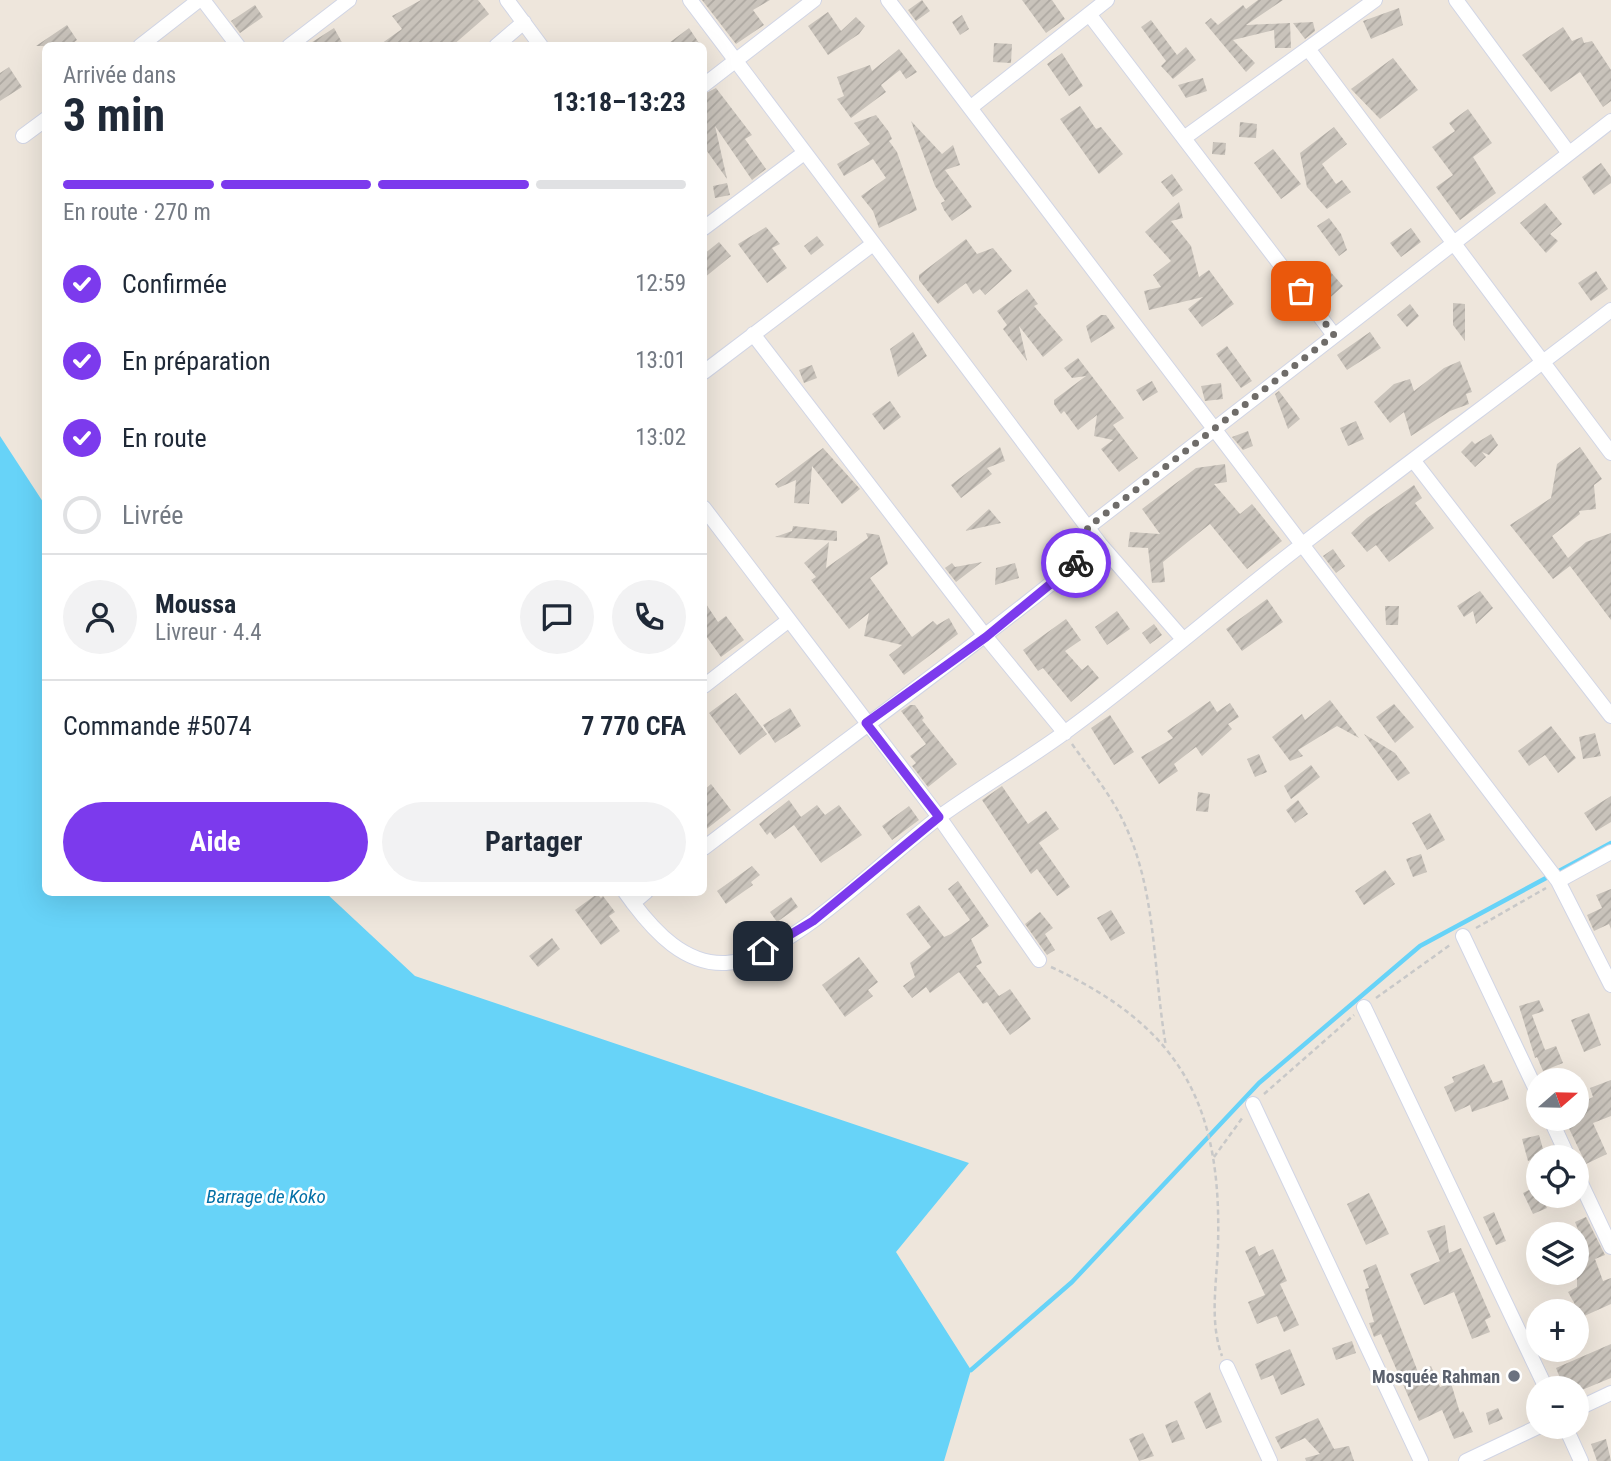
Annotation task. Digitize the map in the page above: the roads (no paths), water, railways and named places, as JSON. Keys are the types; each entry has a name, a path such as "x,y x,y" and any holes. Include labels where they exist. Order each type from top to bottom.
{"street":[{"path":"145,42 201,0 235,42"},
{"path":"294,42 349,0"},
{"path":"507,0 538,42"},
{"path":"690,0 1087,528 1182,638"},
{"path":"707,83 814,0"},
{"path":"888,0 1558,881 1611,985"},
{"path":"970,108 1107,0"},
{"path":"1184,138 1375,0"},
{"path":"1456,0 1568,152"},
{"path":"1089,14 1334,335"},
{"path":"501,42 524,22"},
{"path":"1309,50 1611,453"},
{"path":"1087,528 1611,121"},
{"path":"23,136 42,122"},
{"path":"707,226 804,153"},
{"path":"707,370 873,244"},
{"path":"629,897 649,924 679,950 699,960 728,963 763,951 813,921 939,817 1065,733 1301,545 1611,310"},
{"path":"753,334 986,637 1065,733"},
{"path":"1413,460 1611,716"},
{"path":"707,512 939,817 1040,960"},
{"path":"707,846 866,723 986,637 1100,544"},
{"path":"707,684 789,620"},
{"path":"1558,881 1611,852"},
{"path":"1463,936 1526,1069"},
{"path":"1364,1007 1540,1376"},
{"path":"1253,1104 1422,1461"},
{"path":"1589,1200 1611,1247"},
{"path":"1227,1367 1269,1461"},
{"path":"1589,1403 1611,1392"},
{"path":"1466,1461 1526,1433"},
{"path":"1571,1439 1581,1461"}],"water":[{"name":"Barrage de Koko","path":"0,436 42,500 42,896 329,896 415,976 969,1163 896,1252 971,1370 944,1461 0,1461"}],"waterway":[{"path":"971,1370 1072,1282 1259,1083 1420,946 1611,843"}],"place":[{"name":"Mosquée Rahman","path":"1514,1376"}]}
